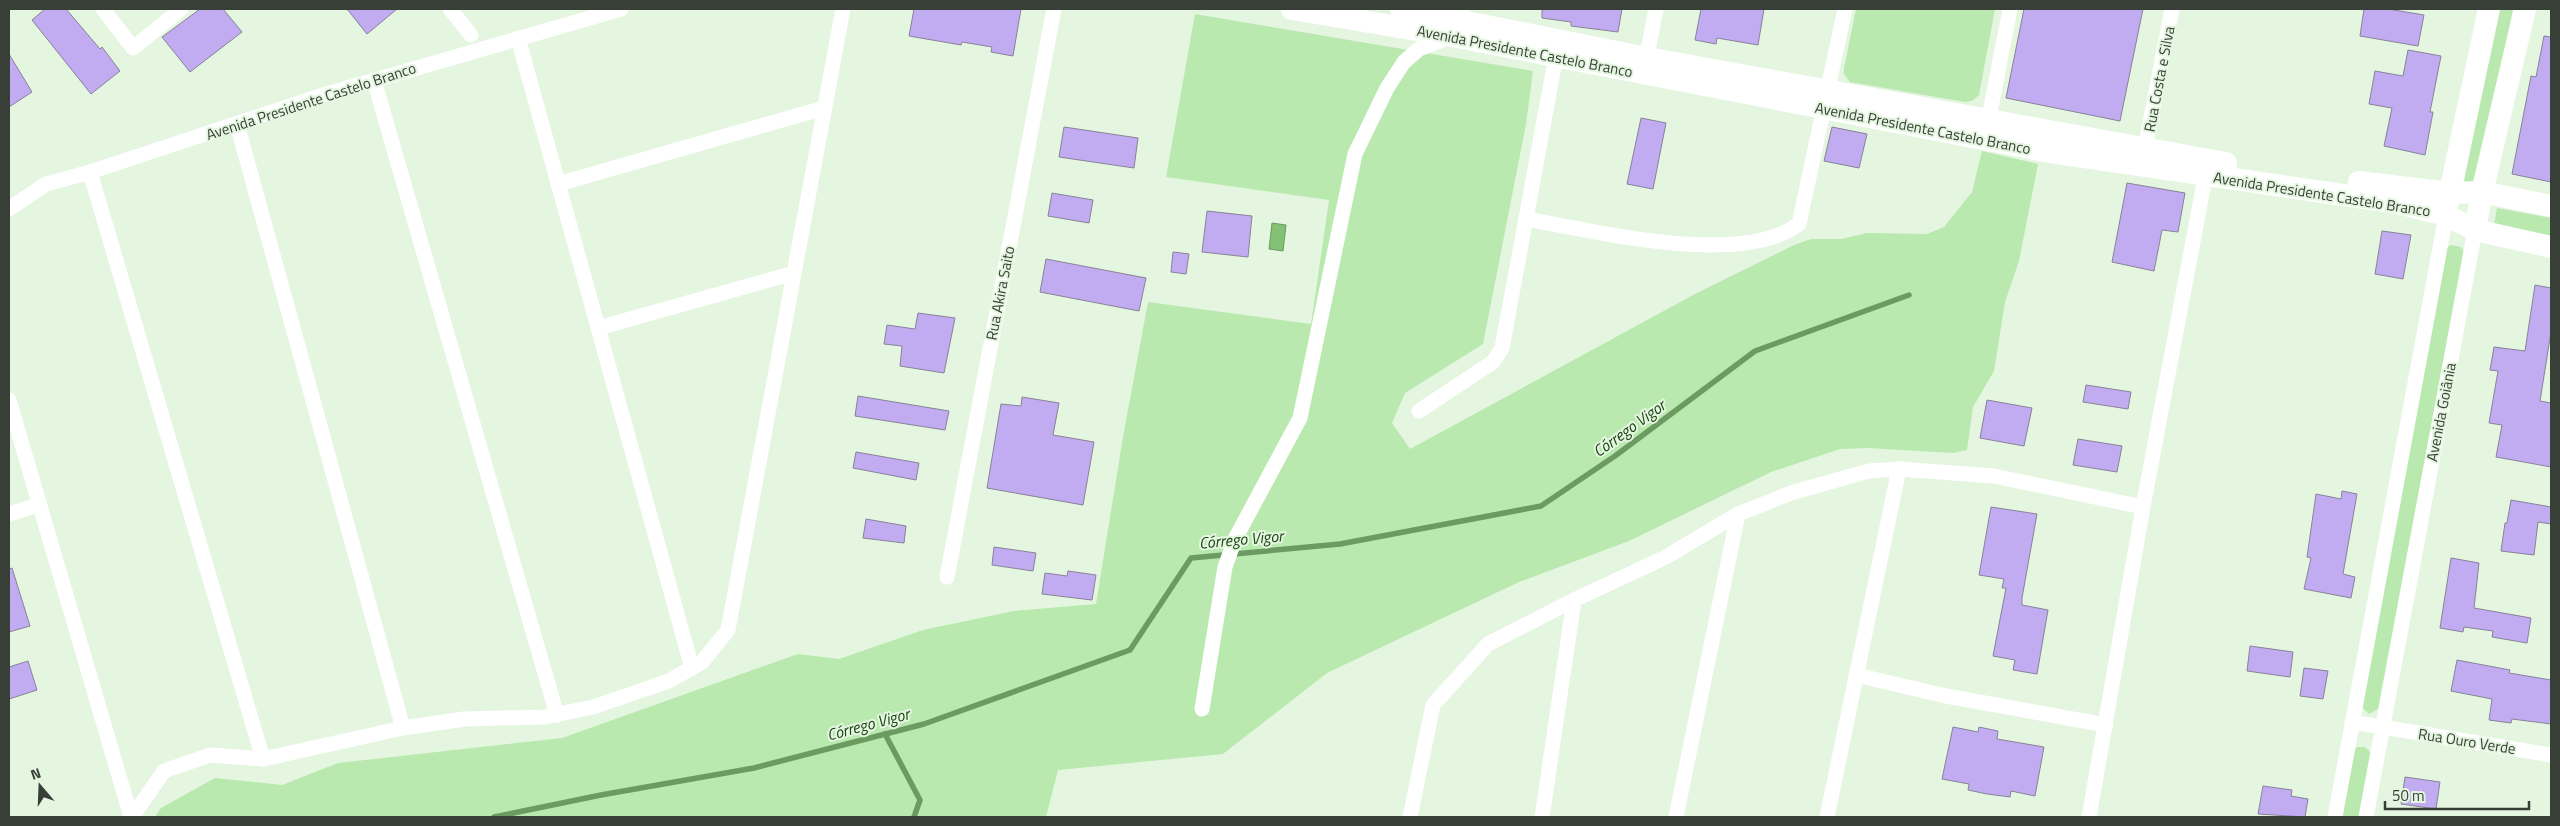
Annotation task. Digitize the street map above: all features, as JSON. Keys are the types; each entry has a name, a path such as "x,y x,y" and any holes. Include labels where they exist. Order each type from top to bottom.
{"street":[{"path":"103,9 133,48 181,9"},
{"path":"450,9 476,43"},
{"name":"Avenida Presidente Castelo Branco","path":"9,210 46,184 90,172 374,80 476,43 518,38 621,9"},
{"path":"131,817 164,771 210,755 263,759 403,728 464,719 557,715 593,707 669,681 702,662 728,630 842,9"},
{"name":"Rua Akira Saito","path":"947,577 1054,9"},
{"name":"Avenida Presidente Castelo Branco","path":"1292,9 1459,21 1556,56 1645,66"},
{"name":"Avenida Presidente Castelo Branco","path":"1401,9 1459,21 1645,66 1987,129 2146,149 2207,168 2398,204 2446,215 2475,230 2551,247"},
{"path":"1645,66 1656,9"},
{"path":"1526,218 1654,241 1703,246 1768,240 1789,231 1799,224 1845,9"},
{"path":"1987,129 2010,9"},
{"name":"Rua Costa e Silva","path":"2146,149 2172,9"},
{"name":"Avenida Goiânia","path":"2335,817 2449,193 2489,9"},
{"name":"Avenida Goiânia","path":"2366,817 2482,192 2526,9"},
{"path":"1202,709 1225,567 1235,539 1300,418 1355,154 1387,88 1404,62 1459,21"},
{"path":"518,38 692,668"},
{"path":"1418,411 1493,362 1502,348 1556,56"},
{"path":"374,80 557,715"},
{"path":"558,184 824,108"},
{"path":"238,124 403,728"},
{"name":"Avenida Presidente Castelo Branco","path":"1987,129 2050,152 2449,193 2482,192 2551,206"},
{"path":"2089,817 2143,507 2207,168"},
{"path":"90,172 263,759"},
{"path":"598,328 794,273"},
{"path":"9,400 38,505 131,817"},
{"path":"1410,817 1433,704 1488,644 1574,600 1666,557 1738,514 1794,492 1869,471 1899,470 1994,476 2143,507"},
{"path":"1827,817 1899,470"},
{"path":"9,514 38,505"},
{"path":"1676,817 1738,514"},
{"path":"1542,817 1574,600"},
{"path":"1856,675 1946,696 2106,725"},
{"name":"Rua Ouro Verde","path":"2352,722 2551,755"}],"shaded area":[{"path":"1856,9 1995,9 1979,95 1972,101 1965,102 1850,82 1844,74 1844,68"},
{"path":"2499,9 2513,9 2477,184 2464,181"},
{"path":"1195,14 1533,71 1526,124 1483,344 1405,393 1392,423 1410,449 1695,294 1794,245 1811,239 1841,239 1867,233 1927,234 1944,227 1972,192 1982,151 2038,164 2019,261 2005,302 1994,371 1973,407 1967,450 1953,453 1869,448 1840,449 1771,472 1629,541 1519,582 1327,673 1223,754 1058,770 1046,817 155,817 161,808 215,778 282,785 338,763 562,738 798,654 839,659 923,630 1014,611 1096,604 1123,437 1148,302 1311,324 1329,200 1166,177"},
{"path":"2497,208 2551,218 2551,241 2493,230"},
{"path":"1272,223 1286,225 1283,251 1269,249"},
{"path":"2451,245 2461,247 2464,252 2378,709 2369,714 2361,706 2447,248"},
{"path":"2357,747 2365,747 2371,753 2359,817 2341,817 2354,750"}],"building":[{"path":"45,9 66,9 100,49 102,47 120,71 91,94 32,20"},
{"path":"200,9 223,9 242,32 190,72 162,37"},
{"path":"347,9 397,9 367,34"},
{"path":"914,9 1021,9 1013,56 991,52 992,47 962,42 961,45 909,36"},
{"path":"1542,9 1622,9 1618,32 1571,26 1571,22 1542,18"},
{"path":"1701,9 1764,9 1758,45 1717,38 1716,44 1695,40"},
{"path":"2024,9 2143,9 2120,121 2006,98"},
{"path":"2364,9 2388,9 2424,15 2418,46 2360,36"},
{"path":"2544,36 2551,37 2551,182 2512,174 2531,76 2536,77"},
{"path":"2408,50 2441,56 2430,112 2433,112 2425,155 2384,146 2392,108 2369,104 2375,71 2403,76"},
{"path":"9,54 32,92 9,107"},
{"path":"1641,118 1666,123 1653,189 1627,184"},
{"path":"1064,127 1138,138 1134,168 1059,157"},
{"path":"1832,127 1867,134 1859,168 1824,161"},
{"path":"2127,183 2185,193 2178,232 2162,230 2154,271 2112,262"},
{"path":"1052,193 1093,200 1089,223 1048,216"},
{"path":"1207,211 1252,216 1248,257 1202,252"},
{"path":"2382,231 2411,235 2403,279 2375,274"},
{"path":"1173,252 1189,254 1186,274 1171,272"},
{"path":"1046,259 1146,278 1139,311 1040,292"},
{"path":"2535,285 2551,288 2551,332 2540,401 2551,403 2551,467 2496,457 2502,425 2489,423 2498,371 2490,370 2494,347 2525,351"},
{"path":"918,313 955,318 944,373 900,366 902,346 884,344 887,325 915,329"},
{"path":"2086,385 2131,392 2128,409 2083,402"},
{"path":"858,396 949,411 945,430 855,416"},
{"path":"1022,397 1059,403 1053,435 1094,442 1083,505 987,488 1001,404 1021,406"},
{"path":"1987,400 2032,408 2024,446 1980,438"},
{"path":"2078,439 2122,446 2117,472 2073,465"},
{"path":"856,452 919,463 916,480 853,468"},
{"path":"2342,491 2357,494 2343,574 2355,577 2351,598 2304,589 2311,558 2307,557 2316,494 2341,499"},
{"path":"2511,500 2551,507 2551,524 2538,522 2534,555 2501,551"},
{"path":"1991,507 2037,514 2022,605 2048,610 2037,674 2013,670 2015,660 1993,656 2006,588 2002,588 2004,579 1979,575"},
{"path":"866,519 906,526 904,543 863,538"},
{"path":"994,547 1036,553 1033,571 992,565"},
{"path":"2451,558 2479,563 2474,608 2531,618 2527,643 2492,637 2493,631 2464,627 2463,632 2440,628"},
{"path":"12,568 30,626 9,632 9,569"},
{"path":"1068,571 1096,575 1092,600 1042,594 1045,573 1067,576"},
{"path":"2250,646 2293,652 2290,677 2247,671"},
{"path":"2457,660 2510,670 2509,673 2551,680 2551,724 2512,719 2511,723 2489,720 2492,699 2451,691"},
{"path":"28,661 37,690 9,699 9,667"},
{"path":"2304,668 2328,671 2323,699 2300,696"},
{"path":"1953,727 1978,732 1979,727 1998,731 1997,739 2044,747 2035,796 2011,791 2010,797 1987,794 1968,790 1969,784 1942,779"},
{"path":"2405,777 2440,782 2436,809 2401,804"},
{"path":"2263,786 2292,790 2291,796 2308,799 2305,817 2258,814"}],"waterway":[{"name":"Córrego Vigor","path":"494,817 601,795 754,768 924,724 1130,650 1191,558 1340,544 1541,506 1615,456 1755,351 1909,295"},
{"path":"885,734 920,800 914,817"}]}
